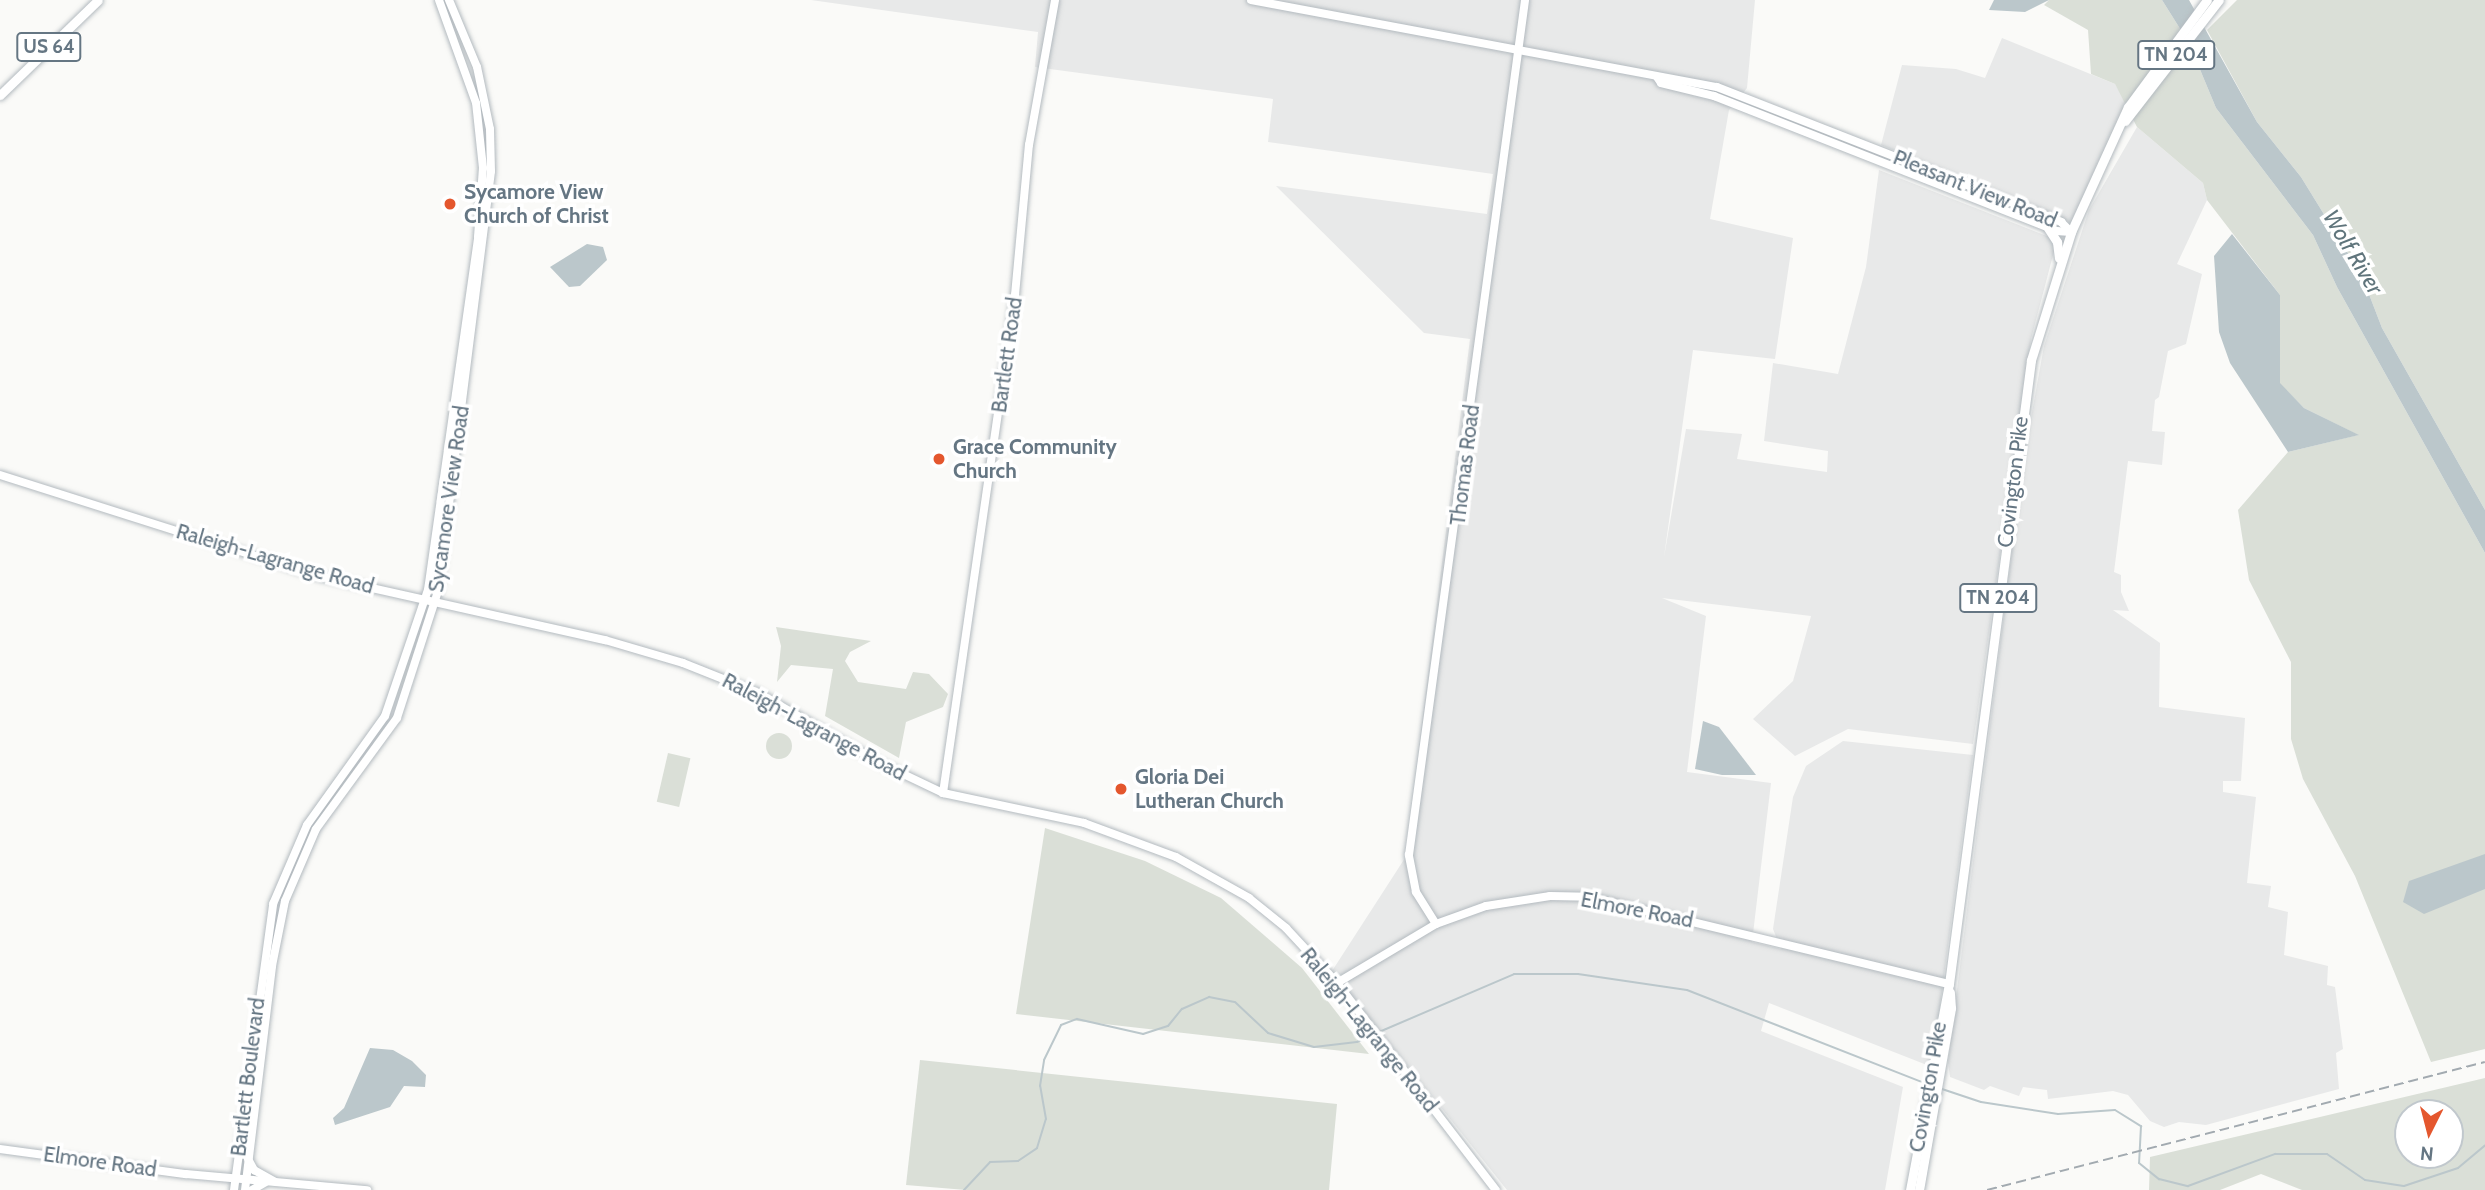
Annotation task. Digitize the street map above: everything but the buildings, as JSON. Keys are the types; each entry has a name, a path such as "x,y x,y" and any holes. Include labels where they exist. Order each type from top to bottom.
{"main road":[{"name":"US 64","path":"0,95 98,0"},
{"name":"Sycamore View Road","path":"268,965 285,901 316,829 384,739 430,602 491,171 488,113 477,67 450,14 439,0"},
{"name":"Sycamore View Road","path":"449,0 450,14"},
{"name":"Bartlett Road","path":"943,793 1015,295 1029,145 1055,0"},
{"name":"Pleasant View Road","path":"1251,0 1717,87 2012,208 2061,222 2071,232"},
{"name":"Thomas Road","path":"1436,924 1416,892 1409,855 1521,51 1525,0"},
{"name":"Covington Pike","path":"1911,1190 1929,1110 1949,984 2022,409 2031,360 2071,232 2125,121 2207,0"},
{"name":"Covington Pike","path":"2132,109 2219,0"},
{"name":"Pleasant View Road","path":"2012,208 2048,228 2071,232"},
{"path":"2048,228 2057,242 2060,263"},
{"name":"Raleigh-Lagrange Road","path":"0,475 318,576 618,643 714,674 943,793 1084,823 1177,857 1249,898 1286,928 1337,983 1496,1190"},
{"name":"Sycamore View Road","path":"268,965 267,929 292,853 385,716 408,674"},
{"name":"Elmore Road","path":"1337,983 1436,924 1513,901 1589,897 1949,984"},
{"path":"267,929 278,931"},
{"name":"Bartlett Boulevard","path":"234,1190 249,1072 268,965"},
{"name":"Bartlett Boulevard","path":"244,1190 259,1073 268,965"},
{"path":"249,1072 259,1073"},
{"name":"Covington Pike","path":"1919,1190 1929,1110"},
{"name":"Elmore Road","path":"0,1149 266,1182 367,1190"},
{"path":"248,1159 254,1170 278,1183"},
{"path":"252,1190 266,1182"}],"shaded area":[{"path":"811,0 1755,0 1747,88 1729,110 1710,219 1793,238 1775,359 1693,350 1664,557 1686,429 1742,434 1737,459 1827,472 1828,451 1764,441 1773,363 1838,374 1866,267 1879,170 2057,240 2031,339 1973,744 1848,729 1795,756 1753,719 1793,681 1811,616 1662,598 1706,616 1687,772 1771,783 1752,942 1781,949 1773,929 1793,797 1806,766 1843,741 1973,755 1932,1067 1769,1003 1761,1031 1903,1087 1885,1190 1507,1190 1332,971 1405,858 1470,339 1424,333 1276,186 1487,214 1493,174 1268,142 1273,99 1035,67 1038,32"},
{"path":"1994,0 2049,0 2025,12 1989,10"},
{"path":"2049,0 2162,0 2189,43 2216,108 2313,235 2337,287 2485,553 2485,1049 2431,1062 2355,876 2303,779 2291,739 2291,662 2249,580 2238,510 2288,452 2358,435 2304,408 2279,383 2280,295 2207,200 2203,183 2137,127 2115,84 2091,74 2088,30 2044,5"},
{"path":"2162,0 2189,0 2257,122 2301,177 2362,276 2382,328 2485,510 2485,553 2337,287 2313,235 2216,108 2189,43"},
{"path":"2237,0 2485,0 2485,510 2382,328 2362,276 2301,177 2257,122 2207,30"},
{"path":"2002,38 2115,84 2126,102 2074,224 1881,145 1902,65 1956,69 1985,78"},
{"path":"2137,127 2203,183 2207,200 2177,264 2202,274 2186,344 2168,351 2159,397 2155,400 2152,431 2165,432 2162,465 2128,461 2114,572 2121,575 2121,592 2129,611 2113,610 2160,643 2159,707 2245,718 2241,781 2223,781 2223,792 2256,797 2247,883 2271,886 2268,907 2288,912 2284,955 2328,966 2327,985 2335,987 2343,1049 2336,1053 2339,1089 2206,1125 2179,1122 2164,1127 2150,1121 2128,1095 2113,1091 2048,1099 2047,1090 2023,1087 2019,1096 1990,1086 1984,1090 1950,1077 1948,1062 2023,462 2044,346 2089,210"},
{"path":"2232,234 2280,295 2280,383 2304,408 2359,435 2288,452 2230,363 2219,332 2214,256"},
{"path":"587,244 603,247 607,260 580,286 569,287 550,267"},
{"path":"776,627 871,641 850,652 845,661 858,682 906,689 913,672 929,674 948,694 943,707 906,722 899,758 825,716 833,669 791,665 777,682 781,646"},
{"path":"1703,721 1719,727 1756,775 1722,775 1695,769"},
{"path":"779,733 788,737 792,746 788,755 779,759 770,755 766,746 770,737"},
{"path":"668,753 690,758 679,807 657,802"},
{"path":"1045,828 1145,861 1221,898 1302,968 1369,1054 1016,1014"},
{"path":"2485,854 2485,889 2424,914 2403,902 2409,881"},
{"path":"370,1048 393,1050 412,1061 426,1075 425,1087 404,1086 390,1107 335,1125 333,1118 344,1108"},
{"path":"920,1060 1337,1104 1329,1190 966,1190 906,1185"},
{"path":"2485,1078 2485,1190 2302,1190 2261,1174 2220,1190 2149,1190 2150,1157 2394,1099 2394,1169 2464,1169 2464,1099 2396,1099"}],"waterway":[{"path":"1379,1032 1514,974 1578,974 1687,990 1927,1084"},
{"path":"964,1190 990,1162 1018,1161 1037,1148 1046,1119 1040,1086 1044,1060 1061,1025 1077,1019 1143,1034 1168,1026 1182,1009 1209,997 1235,1002 1268,1033 1314,1047 1357,1042 1374,1034"},
{"path":"1942,1089 1981,1102 2058,1114 2115,1110 2141,1126 2139,1163 2159,1179 2188,1186 2275,1154 2327,1154 2365,1180 2404,1186 2458,1168 2485,1145"}],"railway":[{"path":"1987,1190 2485,1062"}],"place":[{"name":"Sycamore View Church of Christ","path":"450,204"},
{"name":"Grace Community Church","path":"939,459"},
{"name":"Gloria Dei Lutheran Church","path":"1121,789"}],"water label":[{"name":"Wolf River","path":"2353,252"}]}
